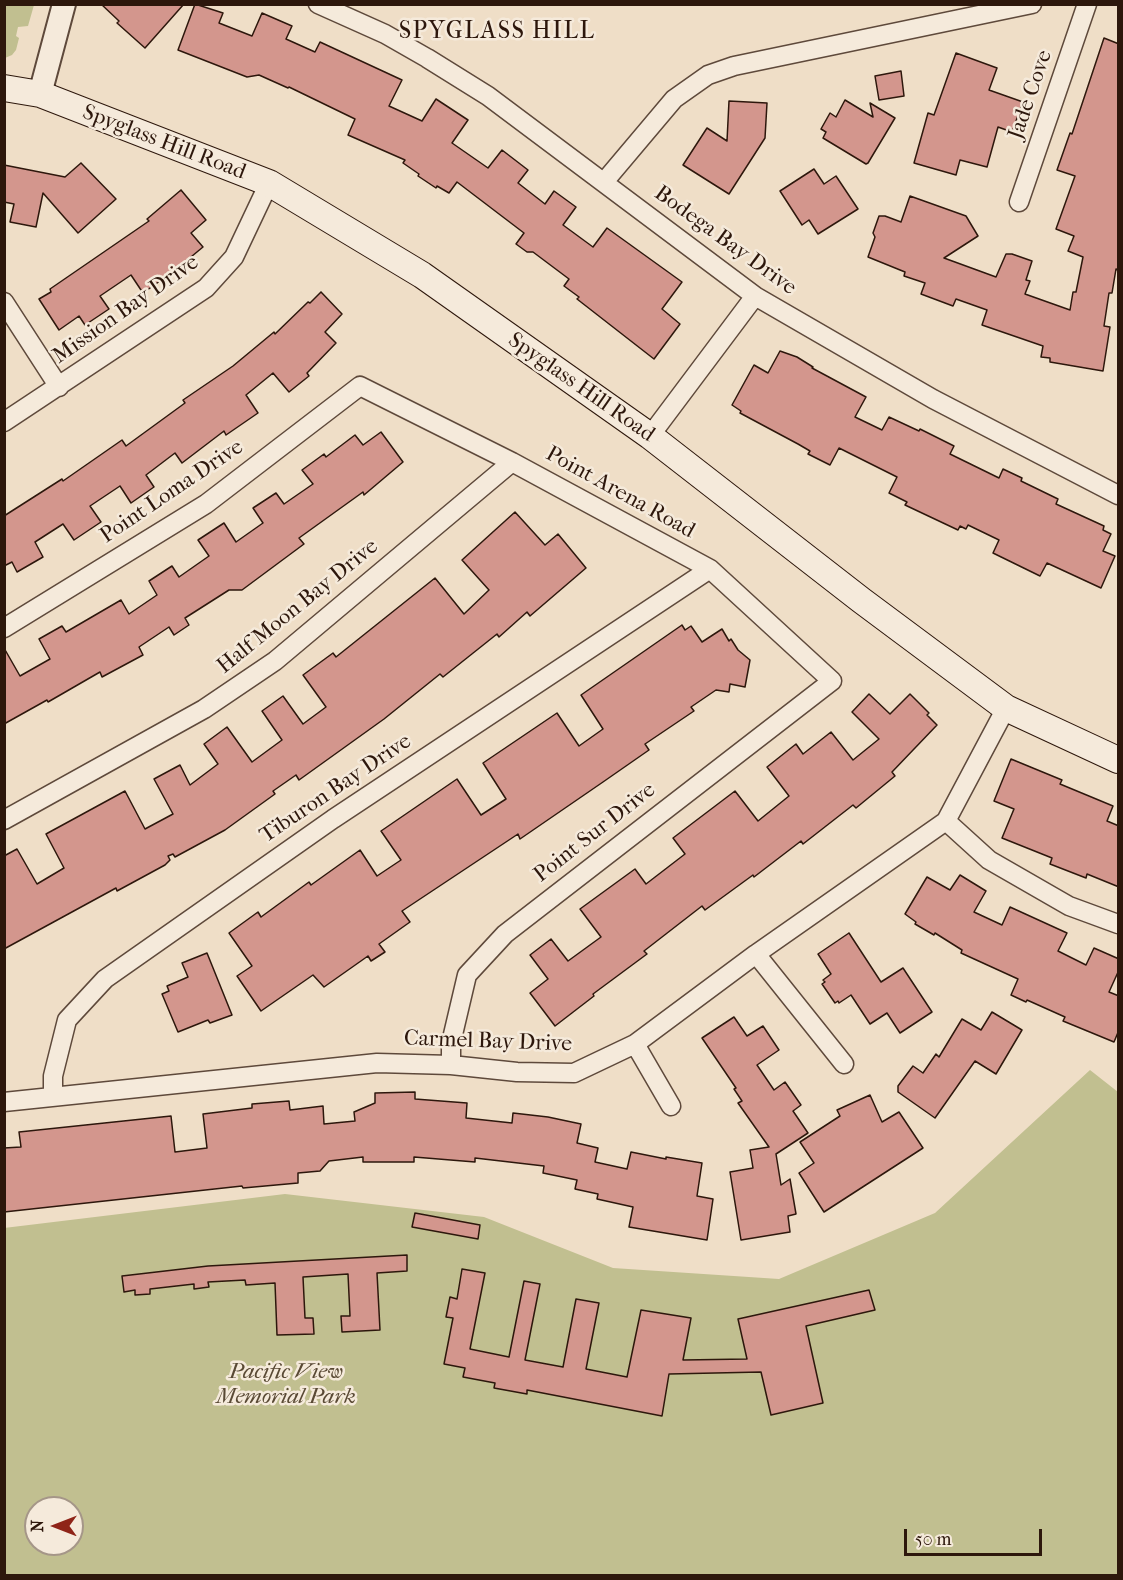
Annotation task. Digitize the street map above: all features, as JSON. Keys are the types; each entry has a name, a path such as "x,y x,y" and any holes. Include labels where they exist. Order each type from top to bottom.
{"main road":[{"name":"Spyglass Hill Road","path":"4,88 40,94 268,183 422,275 650,436 861,600 1006,708 1119,760"}],"street":[{"path":"40,94 64,4"},
{"name":"Bodega Bay Drive","path":"318,4 385,34 488,96 755,296 933,399 1119,495"},
{"path":"604,182 674,99 708,75 734,66 971,10 973,17 1032,4"},
{"name":"Jade Cove","path":"1019,202 1087,4"},
{"name":"Mission Bay Drive","path":"4,422 206,288 234,257 268,183"},
{"path":"650,436 755,296"},
{"path":"4,302 59,387"},
{"name":"Point Arena Road","path":"360,386 512,462 710,569 832,681"},
{"name":"Point Loma Drive","path":"4,628 206,504 360,386"},
{"name":"Half Moon Bay Drive","path":"4,820 204,709 275,661 512,462"},
{"name":"Tiburon Bay Drive","path":"53,1097 53,1076 67,1020 105,980 333,819 710,569"},
{"name":"Point Sur Drive","path":"451,1065 451,1042 467,975 505,934 832,681"},
{"name":"Carmel Bay Drive","path":"4,1102 377,1063 451,1065 517,1072 574,1073 635,1044 756,954 946,821 1006,708"},
{"path":"946,821 989,860 1069,906 1119,924"},
{"path":"756,954 844,1064"},
{"path":"635,1044 671,1106"}],"green space":[{"path":"4,5 34,5 28,26 18,27 16,36 19,38 16,50 5,58"},
{"name":"Pacific View Memorial Park","path":"1090,1070 1118,1092 1118,1575 5,1575 4,1228 285,1194 484,1217 613,1268 779,1279 935,1213"}],"building":[{"path":"101,4 184,4 145,48 117,23 119,21"},
{"path":"195,4 223,13 219,23 252,36 262,13 292,26 286,39 315,52 320,42 402,80 389,106 422,121 436,99 468,120 452,143 488,168 502,150 528,170 518,183 545,204 554,191 576,207 563,225 593,247 607,228 682,282 662,309 680,324 654,359 577,299 579,297 564,286 569,279 533,252 527,252 516,244 524,233 457,182 449,193 437,186 436,188 403,163 405,160 348,135 355,119 259,75 247,77 178,50"},
{"path":"1104,38 1119,44 1119,270 1116,269 1112,293 1109,293 1104,326 1110,327 1103,371 1050,362 1050,358 1041,357 1043,346 982,325 987,310 956,299 953,306 921,294 925,283 904,276 905,272 868,257 879,216 901,222 910,196 966,216 978,236 944,258 996,277 1006,254 1032,261 1026,280 1030,281 1025,294 1070,310 1083,257 1068,251 1074,236 1056,229 1075,176 1057,170 1070,133 1072,134"},
{"path":"956,53 997,68 989,90 1023,102 1012,132 998,127 987,167 960,160 956,175 914,163 928,113 934,115"},
{"path":"901,71 904,96 879,100 875,76"},
{"path":"845,100 873,117 870,103 895,118 866,164 823,138 826,132 821,129 830,113 836,117"},
{"path":"729,101 767,103 765,138 729,194 683,165 707,128 727,141"},
{"path":"81,163 116,199 78,233 43,193 36,227 10,222 14,204 4,202 4,165 65,177"},
{"path":"814,169 824,184 836,176 858,209 818,234 809,220 802,225 780,191"},
{"path":"181,190 206,220 191,233 203,247 143,293 131,275 100,296 109,309 85,325 79,316 59,330 39,299 149,221 147,219"},
{"path":"321,292 342,314 325,332 336,343 307,373 309,376 289,392 273,373 246,395 258,413 226,435 224,431 182,463 175,453 146,475 154,487 131,503 120,486 90,506 101,522 74,540 63,524 35,542 43,557 17,572 12,562 4,566 4,516 62,479 63,481 122,440 126,446 185,403 183,400 233,366 274,332 275,334"},
{"path":"780,351 797,357 812,368 866,397 855,417 882,430 889,417 919,431 920,429 954,446 950,454 999,478 1003,469 1022,478 1021,481 1058,499 1056,504 1104,526 1103,530 1111,534 1103,551 1115,556 1101,588 1047,563 1040,576 993,553 999,540 968,525 966,529 960,526 958,530 905,505 907,502 889,493 897,477 839,448 830,465 808,454 810,451 798,444 740,413 741,411 732,405 754,365 768,373"},
{"path":"381,432 403,462 364,495 363,492 299,538 304,544 242,590 229,590 185,618 189,625 174,635 169,627 139,647 143,655 102,677 100,672 4,724 4,648 20,676 50,659 39,639 62,626 66,632 121,600 129,614 157,595 149,581 172,566 179,577 209,556 198,540 224,523 236,542 263,523 253,508 276,493 284,504 313,484 302,470 324,454 326,457 355,435 363,445"},
{"path":"515,512 545,545 558,534 586,568 530,616 527,612 499,637 497,634 443,677 440,674 384,719 299,780 296,775 273,791 275,794 225,830 175,857 173,854 168,856 170,860 165,865 117,891 116,888 4,949 4,856 17,849 37,884 64,868 46,834 125,791 145,829 173,814 154,779 180,765 190,785 218,764 204,744 227,727 252,762 282,740 262,711 283,696 303,724 326,707 303,675 333,653 336,657 435,578 464,614 489,590 462,560"},
{"path":"682,625 685,630 691,626 702,642 722,629 729,641 731,639 738,650 750,660 745,687 730,684 729,692 716,690 691,707 694,711 645,744 649,750 520,839 518,834 402,911 410,922 379,944 385,952 371,961 368,956 324,987 313,975 261,1011 237,976 252,966 229,933 258,912 261,917 309,882 311,885 360,850 377,876 401,860 381,831 457,779 481,815 506,799 483,763 557,713 579,746 603,729 581,695"},
{"path":"869,694 890,714 910,694 929,713 927,715 937,725 892,772 895,776 856,808 853,805 803,844 801,841 754,877 753,875 705,910 702,906 644,951 647,954 555,1026 530,993 548,979 530,955 551,939 568,961 601,937 580,909 635,869 646,884 685,854 673,838 735,791 758,821 789,796 767,767 796,744 803,754 831,732 853,760 879,739 852,712"},
{"path":"1011,759 1062,780 1060,784 1113,806 1107,821 1119,826 1119,887 1087,874 1086,878 1050,864 1052,858 1002,838 1014,809 994,801"},
{"path":"960,875 986,891 974,912 1002,925 1010,907 1067,933 1058,951 1086,965 1094,948 1119,959 1119,970 1109,992 1119,996 1119,1030 1114,1042 1063,1021 1065,1017 1011,995 1018,979 961,953 962,950 935,933 934,935 915,924 916,922 905,914 927,877 950,890"},
{"path":"849,933 881,982 903,968 932,1012 900,1033 887,1013 870,1024 851,995 835,1003 822,984 825,982 823,980 831,974 818,954"},
{"path":"207,953 232,1015 210,1023 208,1020 178,1032 162,994 169,991 167,986 188,977 182,963"},
{"path":"992,1012 1022,1030 996,1074 975,1061 935,1118 898,1092 898,1086 913,1066 923,1073 936,1054 939,1057 962,1019 981,1030"},
{"path":"734,1017 747,1036 763,1026 779,1050 757,1065 774,1090 785,1082 801,1105 793,1111 808,1133 776,1154 781,1185 790,1179 796,1214 788,1216 790,1232 741,1240 730,1172 753,1168 750,1150 769,1147 738,1103 742,1101 734,1089 736,1088 702,1038"},
{"path":"415,1092 415,1099 467,1103 466,1118 512,1123 513,1113 581,1124 577,1143 598,1148 595,1162 627,1169 631,1152 702,1163 697,1196 713,1199 707,1240 629,1227 633,1207 597,1199 598,1194 575,1189 577,1180 543,1173 544,1166 475,1158 475,1162 414,1157 414,1162 363,1162 363,1157 329,1161 320,1171 298,1173 298,1183 243,1188 242,1186 4,1212 4,1148 21,1147 19,1132 171,1116 175,1152 207,1148 203,1114 252,1108 252,1104 289,1101 290,1110 323,1106 324,1124 355,1121 354,1112 375,1103 375,1093"},
{"path":"870,1095 882,1122 899,1112 923,1148 824,1212 799,1173 814,1163 800,1142 840,1116 837,1110"},
{"path":"415,1213 480,1225 478,1239 412,1227"},
{"path":"407,1255 407,1271 377,1273 380,1330 342,1332 341,1316 350,1316 348,1274 303,1277 305,1318 313,1318 314,1334 277,1335 275,1283 246,1285 245,1280 208,1282 209,1287 194,1289 194,1284 150,1289 150,1294 135,1295 135,1290 124,1292 122,1276 208,1266"},
{"path":"462,1269 485,1273 470,1349 509,1357 524,1281 540,1284 525,1360 563,1367 576,1299 599,1303 586,1369 627,1377 641,1310 691,1318 683,1360 747,1359 738,1319 869,1290 875,1310 806,1326 823,1403 771,1415 761,1372 669,1374 662,1416 527,1390 527,1394 494,1388 495,1383 463,1377 465,1368 444,1364 453,1318 446,1317 450,1297 457,1299"}],"district":[{"name":"SPYGLASS HILL","path":"497,32"}]}
